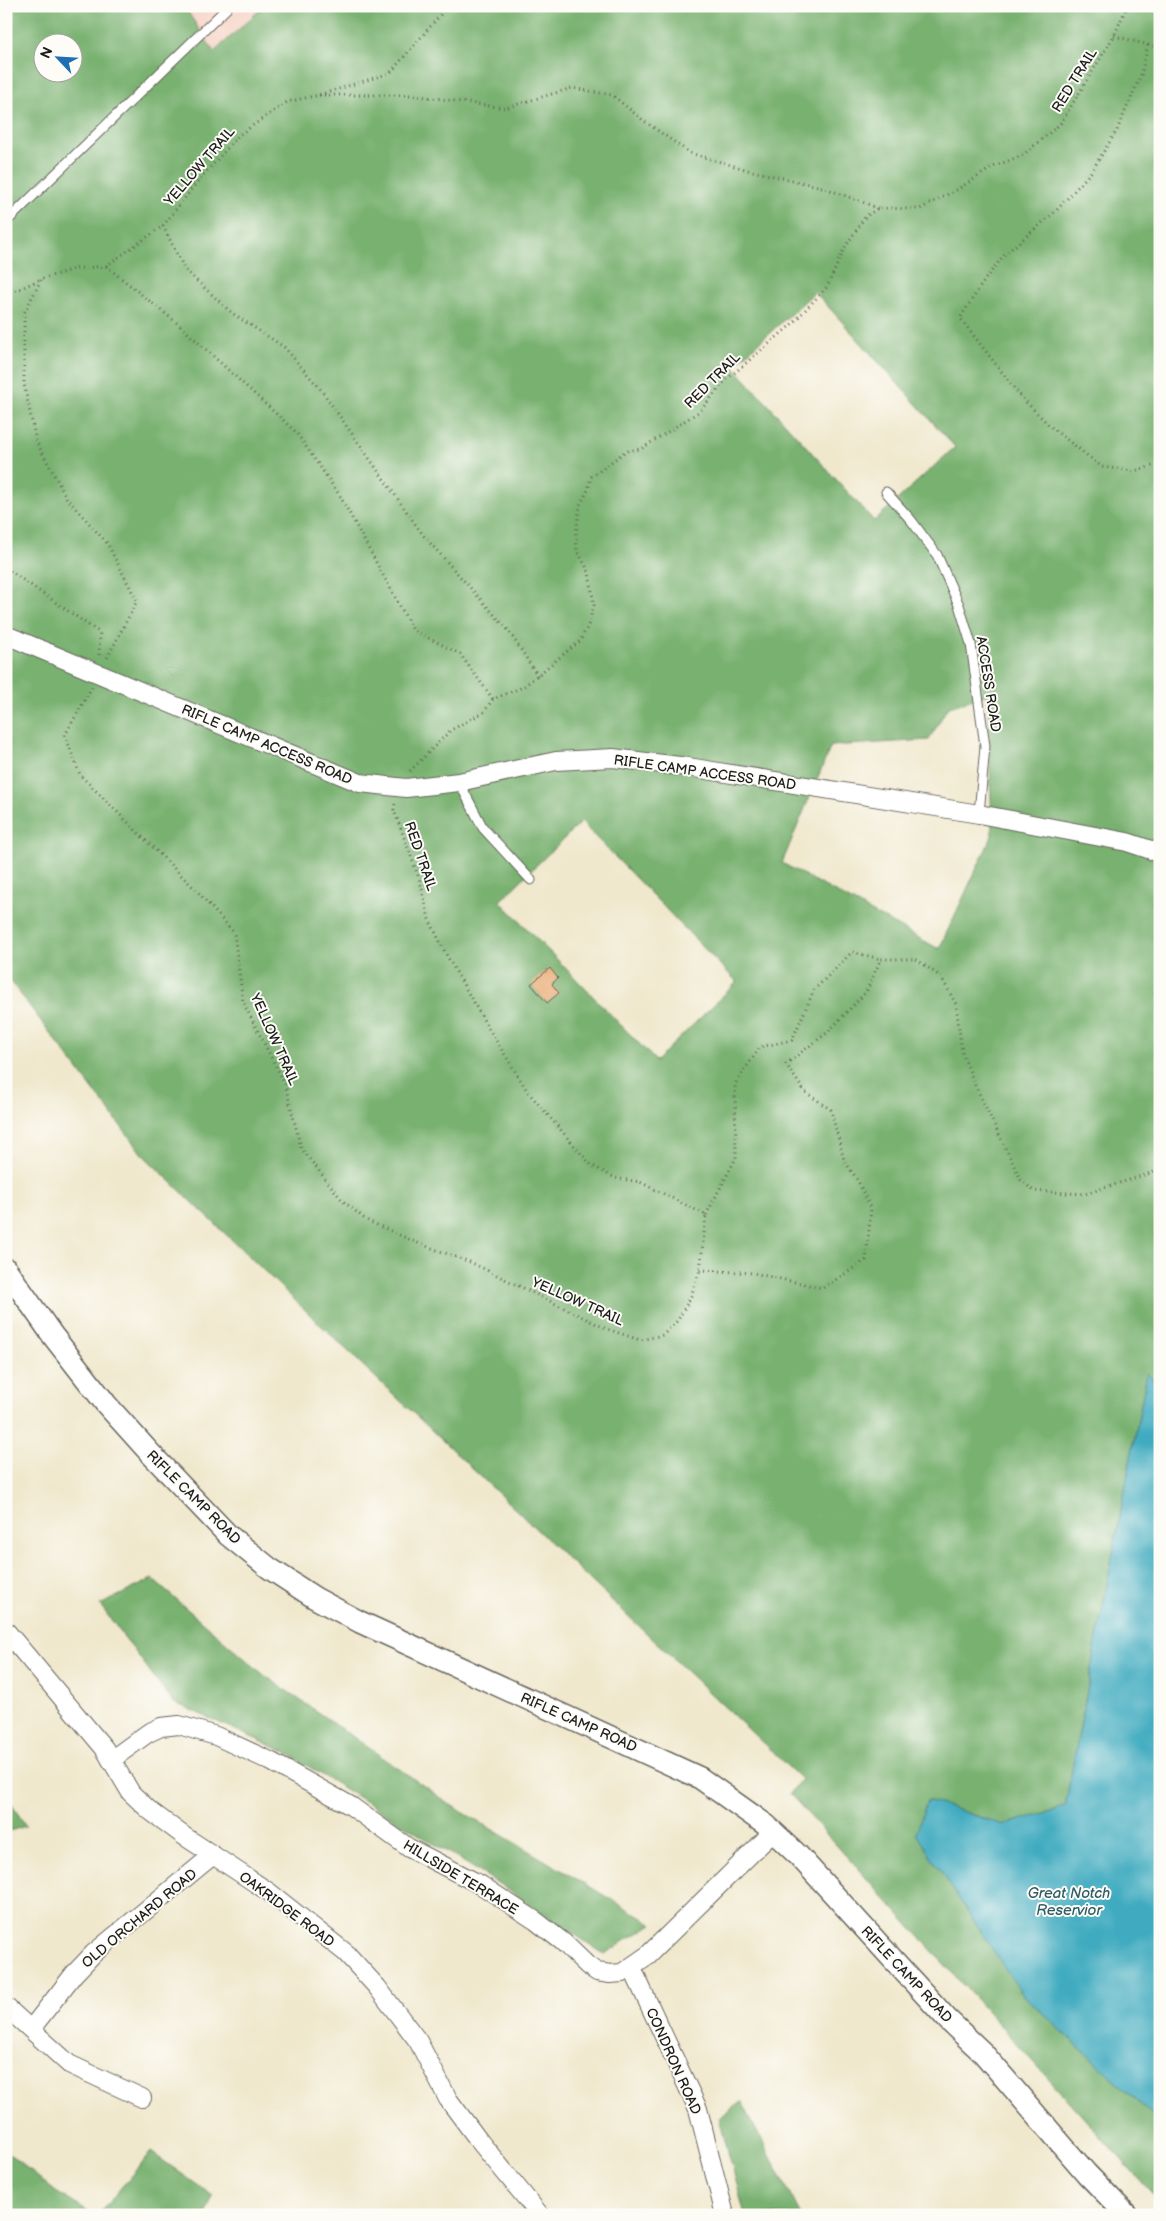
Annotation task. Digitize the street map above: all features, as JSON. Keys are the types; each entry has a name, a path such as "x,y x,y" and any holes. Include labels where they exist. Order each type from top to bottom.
{"street":[{"name":"RIFLE CAMP ACCESS ROAD","path":"6,635 360,783 398,787 459,782 556,761 613,758 688,767 979,814 1127,842 1160,853"},
{"name":"RIFLE CAMP ROAD","path":"6,1269 53,1336 106,1404 228,1534 269,1568 315,1598 360,1622 700,1778 730,1798 773,1832 798,1856 948,2020 982,2053 1087,2174 1126,2215"},
{"name":"OAKRIDGE ROAD","path":"6,1631 104,1748 131,1793 149,1810 284,1904 346,1953 418,2041 448,2099 480,2142 540,2215"},
{"name":"HILLSIDE TERRACE","path":"111,1760 148,1733 161,1727 179,1725 216,1736 270,1761 351,1806 381,1826 408,1848 481,1885 536,1921 597,1972 616,1974 632,1968 648,1955 773,1832"},
{"name":"OLD ORCHARD ROAD","path":"30,2029 74,1974 94,1953 213,1856"},
{"name":"CONDRON ROAD","path":"632,1968 698,2109 725,2215"},
{"path":"6,2006 69,2064 142,2098"}],"lane":[{"path":"6,222 227,7"},
{"name":"ACCESS ROAD","path":"886,492 912,520 937,555 959,606 971,644 985,746 979,814"},
{"path":"459,782 483,828 531,880"}],"path":[{"name":"YELLOW TRAIL","path":"6,295 41,279 74,269 106,266 163,226 198,181 239,135 287,102 319,95 390,73 448,6"},
{"name":"RED TRAIL","path":"706,1215 640,1182 615,1178 591,1165 528,1092 486,1026 429,920 420,880 394,810 398,787 418,761 452,730 484,712 493,699 523,687 580,641 588,626 594,605 589,572 577,550 576,534 580,505 588,490 591,477 626,451 641,449 700,411 727,379 808,309 827,287 845,247 865,217 878,208 920,209 958,189 993,167 1024,155 1060,124 1114,36 1127,6"},
{"path":"1114,36 1160,48"},
{"path":"1148,45 1141,75 1117,130 1091,172 1056,211 1004,255 986,278 960,318 1022,398 1052,428 1102,467 1134,470 1160,464"},
{"path":"319,95 412,95 505,108 572,88 612,95 644,121 690,153 748,170 822,187 878,208"},
{"path":"163,226 185,270 232,312 284,347 322,391 423,534 508,630 538,676"},
{"path":"106,266 177,323 296,432 340,496 413,630 460,654 493,699"},
{"path":"41,279 24,313 24,384 36,441 67,499 107,543 137,601 99,674"},
{"name":"YELLOW TRAIL","path":"6,568 100,633 99,674 65,735 80,775 197,891 234,932 243,1002 285,1084 301,1148 342,1200 366,1220 416,1242 470,1262 607,1329 640,1340 663,1335 678,1320 691,1296 700,1270"},
{"path":"881,959 866,992 828,1032 786,1064 804,1091 832,1110 844,1160 858,1181 870,1209 866,1260 824,1288 754,1273 700,1270 706,1215 736,1158 735,1084 760,1047 792,1040 814,990 852,952 881,959 916,959 941,977 956,1004 962,1052 975,1085 1021,1180 1034,1191 1085,1194 1160,1170"}],"shaded area":[{"path":"184,6 264,6 214,53"}],"green space":[{"path":"6,6 184,6 214,52 264,6 1160,6 1160,1387 1147,1373 1065,1807 1004,1825 927,1800 1022,1994 1160,2122 1160,2202 790,1794 801,1779 142,1154 6,975","holes":["815,292 955,447 874,521 733,366","988,694 992,836 939,949 782,863 831,746 929,740 947,708","581,822 737,982 656,1061 500,901"]},
{"path":"152,1579 264,1675 454,1807 653,1924 604,1954 493,1880 285,1752 173,1702 100,1605"},
{"path":"6,1796 26,1826 6,1832"},
{"path":"741,2102 801,2215 745,2215 719,2118"},
{"path":"6,2151 56,2192 93,2215 6,2215"},
{"path":"151,2152 213,2196 205,2215 98,2215"}],"water":[{"name":"Great Notch Reservior","path":"1147,1373 1160,1387 1160,2122 1022,1994 916,1834 927,1800 1004,1825 1065,1807"}],"building":[{"path":"550,968 558,978 552,984 559,993 547,1003 531,984"}]}
